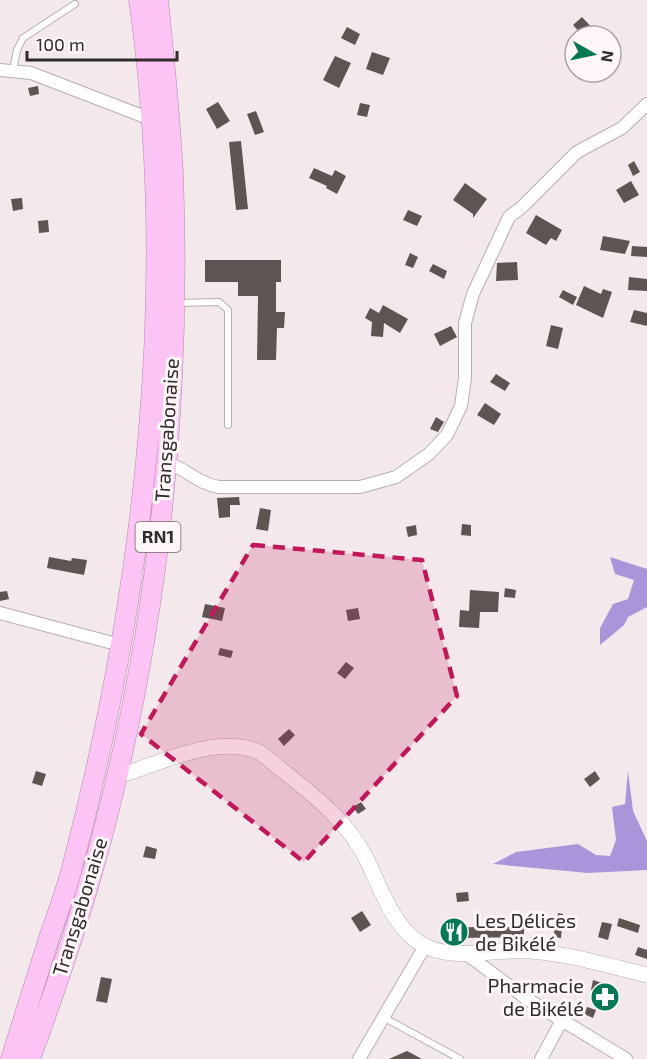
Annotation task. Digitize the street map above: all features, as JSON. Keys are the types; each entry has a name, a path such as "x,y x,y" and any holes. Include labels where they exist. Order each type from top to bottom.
{"highway":[{"name":"Transgabonaise","path":"11,1059 71,872 97,768 137,540 154,353 155,225 153,120 139,0"},
{"name":"Transgabonaise","path":"30,1059 47,1014 90,878 118,772 150,592 166,462 174,303 171,145 158,0"}],"street":[{"path":"0,70 31,73 153,120"},
{"path":"166,462 186,470 205,484 219,487 360,487 396,477 429,454 447,435 461,406 465,378 465,323 473,294 492,249 509,217 577,152 622,128 647,104"},
{"path":"0,614 120,645"},
{"path":"97,768 128,774 188,753 219,747 249,747 261,753 343,823 359,846 384,897 401,925 425,946 444,952 528,950 552,953 647,975"},
{"path":"359,1059 425,946"},
{"path":"465,953 527,999 626,1059"},
{"path":"541,1059 562,1020"}],"lane":[{"path":"13,70 17,50 23,38 75,4"},
{"path":"174,303 219,302 228,310 228,425"},
{"path":"382,1017 460,1059"}],"highlighted area":[{"path":"253,545 422,560 457,696 304,862 141,734"}],"shaded area":[{"path":"610,557 647,569 647,607 628,617 624,625 600,645 600,628 613,604 628,599 634,580 615,574"},
{"path":"628,771 633,811 647,841 647,870 588,873 493,864 516,852 578,844 596,855 610,856 616,840 612,807 625,804"}],"building":[{"path":"582,17 588,24 574,24"},
{"path":"347,27 360,34 355,45 341,38"},
{"path":"372,52 390,58 383,75 366,69"},
{"path":"335,56 351,63 339,88 323,80"},
{"path":"38,86 39,94 30,96 28,88"},
{"path":"218,102 230,121 217,129 206,109"},
{"path":"360,103 370,105 367,117 357,115"},
{"path":"256,111 264,132 255,135 247,114"},
{"path":"241,141 248,209 236,210 229,142"},
{"path":"634,161 640,172 633,176 628,165"},
{"path":"314,168 332,176 335,170 346,176 337,194 326,188 327,186 309,178"},
{"path":"631,181 639,195 624,203 616,190"},
{"path":"465,183 487,199 473,218 473,214 453,200"},
{"path":"22,198 23,209 13,211 11,199"},
{"path":"408,210 422,216 417,226 403,220"},
{"path":"536,215 562,230 556,241 551,238 546,245 526,233"},
{"path":"48,220 49,232 39,233 38,221"},
{"path":"603,236 630,241 625,254 600,250"},
{"path":"632,246 647,247 647,257 631,256"},
{"path":"410,253 418,257 413,268 405,265"},
{"path":"205,260 281,260 281,282 276,282 276,312 285,312 284,328 277,328 276,360 257,360 258,296 238,296 238,282 205,282"},
{"path":"517,262 518,280 496,281 497,263"},
{"path":"433,264 447,271 444,279 429,271"},
{"path":"629,277 647,279 647,291 628,290"},
{"path":"584,286 601,294 603,289 612,292 603,318 576,305"},
{"path":"563,290 577,297 573,305 559,297"},
{"path":"383,305 408,319 400,333 384,323 383,337 371,336 372,322 365,318 370,308 379,313"},
{"path":"634,310 647,313 647,326 630,322"},
{"path":"551,325 563,328 558,349 546,346"},
{"path":"451,326 457,337 440,346 434,334"},
{"path":"496,374 510,383 505,391 490,382"},
{"path":"485,403 501,414 494,425 477,415"},
{"path":"436,417 444,422 438,432 430,429"},
{"path":"239,497 240,505 230,505 230,517 219,518 217,498"},
{"path":"260,508 271,510 268,531 256,529"},
{"path":"462,524 471,525 471,536 461,535"},
{"path":"416,525 417,535 408,537 406,527"},
{"path":"49,557 71,561 72,558 87,560 84,575 47,568"},
{"path":"505,588 516,590 515,598 504,597"},
{"path":"470,590 499,592 498,612 480,612 479,628 459,627 460,610 469,611"},
{"path":"7,591 9,599 0,601 0,592"},
{"path":"205,604 225,608 222,621 202,617"},
{"path":"358,608 360,619 348,621 346,610"},
{"path":"220,648 233,651 231,658 218,655"},
{"path":"346,662 354,668 345,679 337,673"},
{"path":"289,729 295,735 284,746 278,739"},
{"path":"36,771 46,774 42,786 32,783"},
{"path":"595,771 600,779 590,787 584,779"},
{"path":"361,802 366,809 358,814 353,807"},
{"path":"146,846 157,849 155,859 143,857"},
{"path":"468,892 469,901 457,902 456,893"},
{"path":"362,911 371,925 360,932 351,918"},
{"path":"558,913 563,914 561,938 553,937"},
{"path":"619,918 640,925 638,933 617,926"},
{"path":"602,922 612,924 608,940 598,937"},
{"path":"524,927 524,937 456,938 455,941 446,941 446,928"},
{"path":"638,947 647,950 647,959 635,955"},
{"path":"101,977 112,979 107,1003 96,1001"},
{"name":"Pharmacie de Bikélé","path":"593,980 617,988 610,1007 595,1001 598,992 591,990"},
{"path":"587,1007 596,1010 593,1018 584,1014"},
{"path":"407,1051 422,1059 389,1059"}],"place":[{"name":"Les Délices de Bikélé","path":"454,932"},
{"name":"Pharmacie de Bikélé","path":"605,997"}]}
